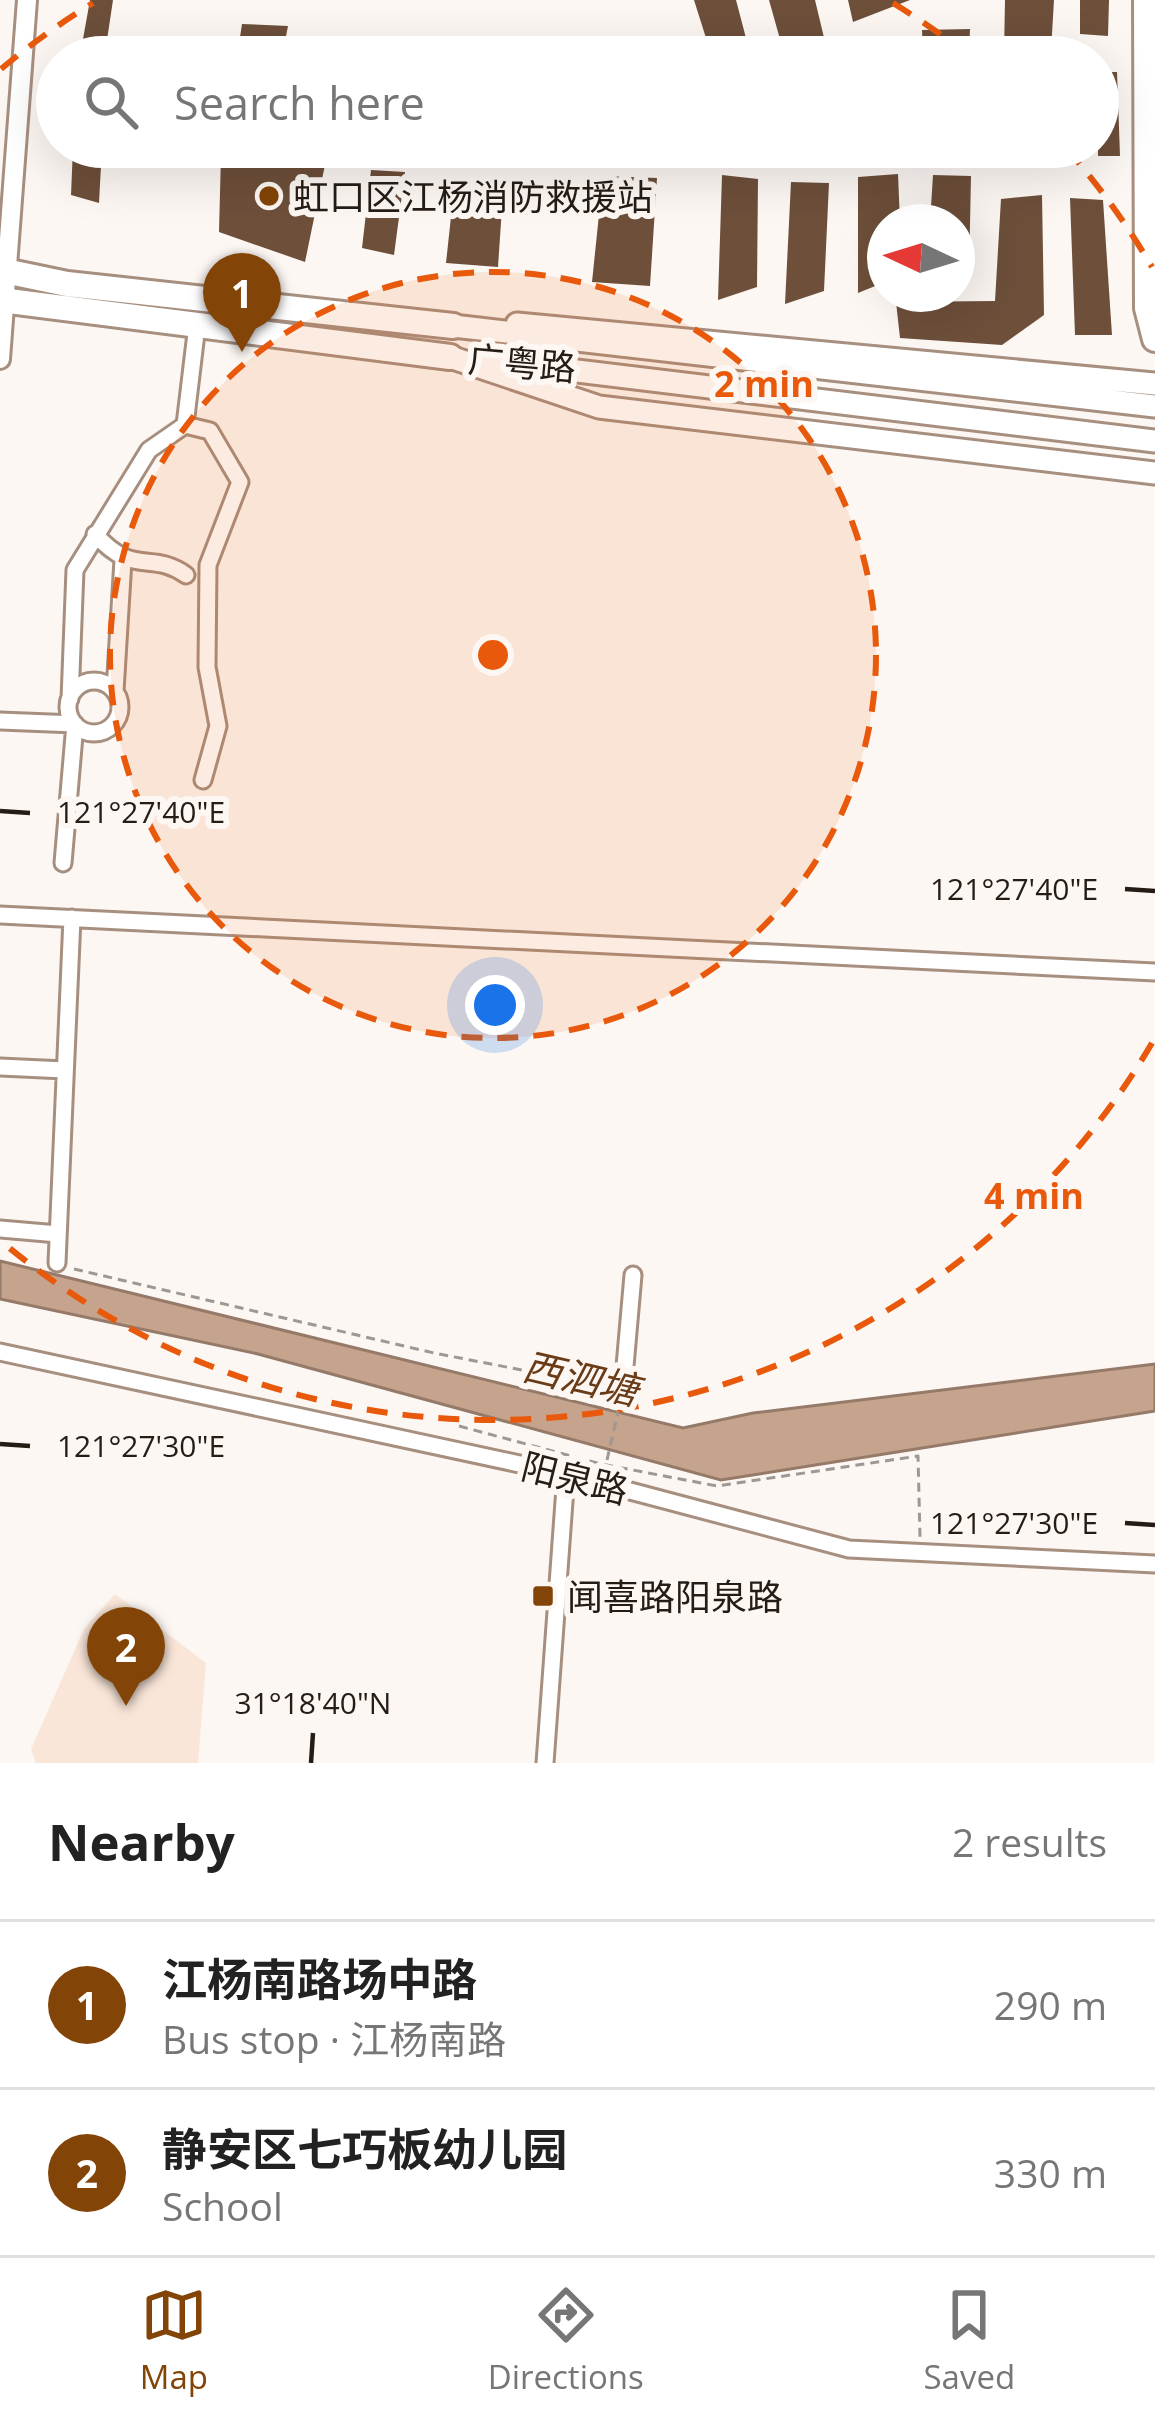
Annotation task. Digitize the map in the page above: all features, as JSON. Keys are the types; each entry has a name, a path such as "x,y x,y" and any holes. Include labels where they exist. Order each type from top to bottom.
{"main road":[{"path":"1146,0 1147,308 1155,339"},
{"path":"3,270 67,284 453,326"},
{"path":"2,300 450,356"},
{"name":"广粤路","path":"453,326 549,323 1155,384"},
{"name":"广粤路","path":"453,326 1155,406"},
{"name":"广粤路","path":"450,356 1155,441"},
{"name":"广粤路","path":"450,356 599,407 1155,472"}],"street":[{"path":"0,359 3,270 28,0"},
{"path":"185,425 196,325"},
{"path":"63,863 75,724 70,699 75,570 149,450 185,425 210,431 240,482 208,565 207,667 218,726 203,780"},
{"path":"95,534 123,560 173,566 186,575"},
{"path":"0,721 75,724 89,732 112,726 120,705 115,691 123,560"},
{"path":"70,699 89,682 115,691"},
{"path":"0,915 1155,972"},
{"path":"56,1263 72,918"},
{"path":"0,1067 65,1070"},
{"path":"0,1229 58,1234"},
{"path":"622,1395 633,1275"},
{"name":"阳泉路","path":"0,1352 566,1474 849,1549 1155,1564"},
{"path":"545,1763 566,1474"}],"path":[{"path":"56,1263 622,1395 608,1460"},
{"path":"459,1426 590,1461 717,1486 745,1486 918,1456 920,1552"},
{"path":"590,1461 608,1460 622,1468"}],"shaded area":[{"path":"0,1261 683,1428 753,1413 1155,1364 1155,1411 721,1480 258,1354 0,1299"},
{"path":"115,1594 206,1663 198,1763 36,1763 31,1749 84,1629"}],"building":[{"path":"90,0 113,0 108,36 84,36"},
{"path":"694,0 736,0 745,36 705,36"},
{"path":"769,0 815,0 824,36 779,36"},
{"path":"848,0 910,0 853,22"},
{"path":"1005,0 1054,0 1052,36 1004,36"},
{"path":"1080,0 1109,0 1108,36 1080,34"},
{"path":"242,24 288,26 286,36 240,36"},
{"path":"970,29 970,36 922,36 922,30"},
{"path":"72,168 101,168 99,203 71,195"},
{"name":"虹口区江杨消防救援站","path":"221,168 324,168 305,262 219,232"},
{"path":"371,170 405,172 394,255 362,248"},
{"path":"898,174 899,204 867,204 867,289 858,293 858,177"},
{"path":"722,175 758,179 757,287 718,300"},
{"path":"933,175 971,176 970,204 931,204"},
{"path":"603,176 657,178 650,286 592,282"},
{"path":"791,182 829,183 824,291 785,304"},
{"path":"454,189 503,193 498,267 446,263"},
{"path":"1042,195 1044,315 1002,345 900,338 897,312 975,312 975,301 995,301 1001,199"},
{"path":"1070,198 1103,200 1112,335 1075,335"}],"place":[{"name":"虹口区江杨消防救援站","path":"269,196"},
{"name":"江杨南路场中路","path":"242,352"},
{"name":"闻喜路阳泉路","path":"543,1596"},
{"name":"静安区七巧板幼儿园","path":"126,1706"}],"water label":[{"name":"西泗塘","path":"581,1377"}]}
